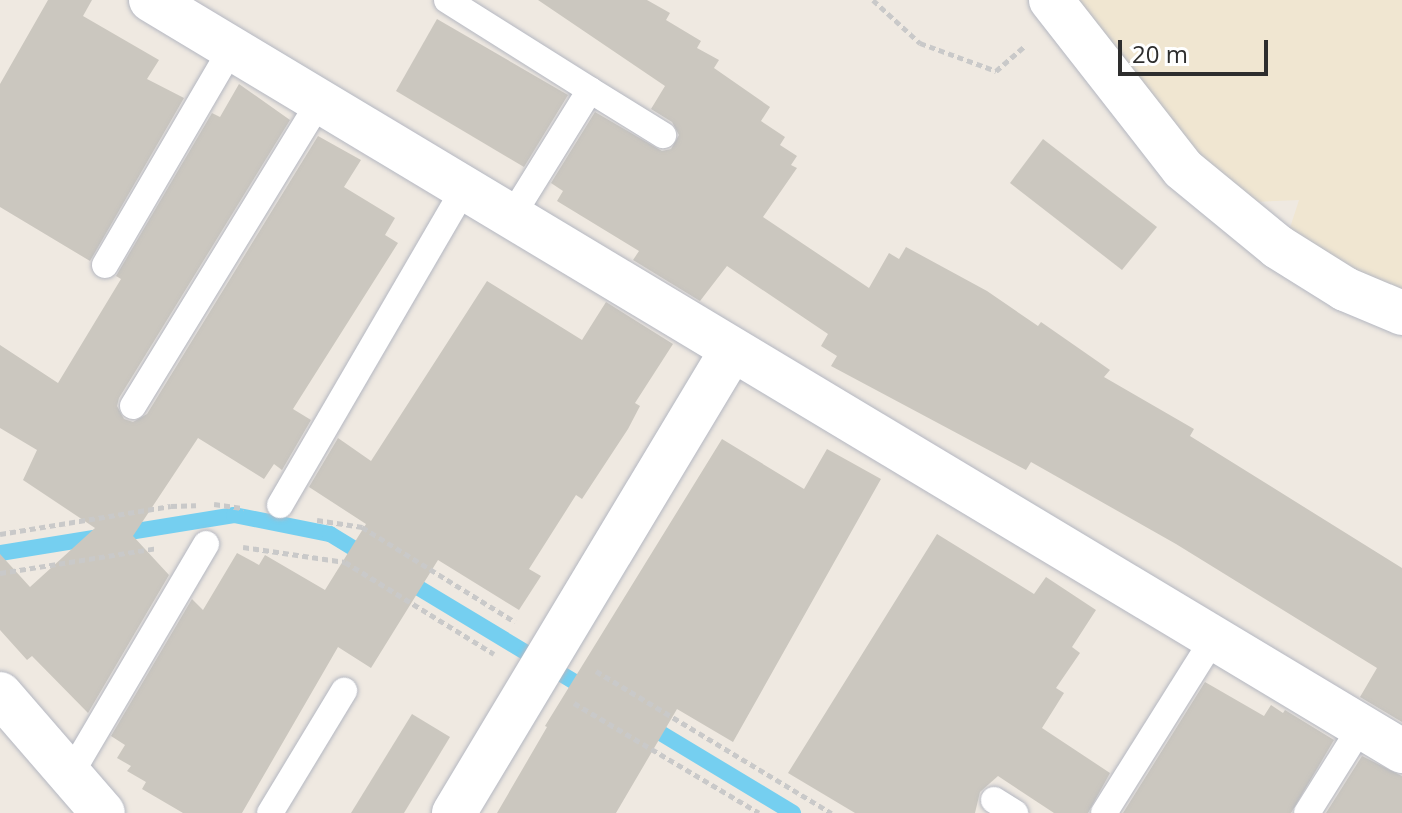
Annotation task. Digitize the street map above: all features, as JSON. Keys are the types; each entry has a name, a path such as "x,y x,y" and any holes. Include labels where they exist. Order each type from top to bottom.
{"street":[{"path":"151,0 1402,751"},
{"path":"1057,7 1183,169 1278,247 1345,289 1402,313"},
{"path":"454,813 732,350"},
{"path":"0,694 103,813"}],"lane":[{"path":"447,0 663,135"},
{"path":"105,265 232,48"},
{"path":"512,216 590,90"},
{"path":"133,406 320,101"},
{"path":"280,505 465,187"},
{"path":"70,775 206,544"},
{"path":"1104,813 1213,639"},
{"path":"270,813 344,691"},
{"path":"1307,813 1361,727"}],"path":[{"path":"873,0 920,43 996,71 1057,7"},
{"path":"0,534 171,506 222,504 253,509"},
{"path":"315,520 362,527 544,663 759,813"},
{"path":"0,573 182,544 206,544 345,562 831,813"}],"shaded area":[{"path":"1067,0 1402,0 1402,295 1287,237 1299,200 1254,202 1195,159"}],"building":[{"path":"48,0 92,0 83,16 159,60 147,79 184,98 90,261 0,207 0,84"},
{"path":"538,0 647,0 670,13 666,20 701,41 697,48 719,60 714,68 770,107 761,121 785,137 780,145 797,156 791,165 797,168 763,217 869,288 889,253 899,259 906,247 987,291 1038,326 1041,322 1110,370 1104,377 1194,429 1190,436 1402,568 1402,722 1360,697 1377,668 1176,544 1031,462 1026,470 831,366 837,356 821,346 828,334 727,266 700,301 633,260 639,251 557,201 563,191 551,183 595,112 662,151 671,149 679,135 672,122 651,109 665,86"},
{"path":"437,19 568,95 524,167 396,91"},
{"path":"239,84 290,120 119,398 117,406 124,419 133,422 147,414 318,136 361,160 344,187 395,218 385,235 398,243 293,409 311,420 282,470 274,464 264,479 198,438 133,536 169,575 88,713 32,656 27,660 0,630 0,554 30,587 95,528 23,480 37,450 0,428 0,345 58,383 121,279 116,276 212,113 220,117"},
{"path":"1043,139 1157,227 1122,270 1010,183"},
{"path":"487,281 582,340 606,302 673,344 635,403 640,406 628,429 582,499 576,495 529,569 541,576 519,610 438,560 371,668 338,647 242,813 183,813 142,789 146,782 127,771 131,766 117,758 125,745 111,736 192,599 203,610 237,553 259,565 265,555 325,590 366,524 309,487 338,438 371,461"},
{"path":"722,439 804,489 827,449 881,479 733,742 677,709 616,813 497,813 545,726"},
{"path":"937,534 1034,594 1046,577 1096,610 1072,647 1080,653 1056,688 1064,693 1042,728 1110,773 1088,813 1054,813 998,776 980,792 975,813 855,813 788,773"},
{"path":"1205,682 1264,716 1271,705 1283,713 1285,710 1334,740 1291,813 1123,813"},
{"path":"412,714 450,737 404,813 351,813"},
{"path":"1362,756 1402,776 1402,813 1326,813"}],"waterway":[{"path":"0,553 234,515 330,534 371,559"},
{"path":"404,579 590,691"},
{"path":"644,723 793,813"}]}
